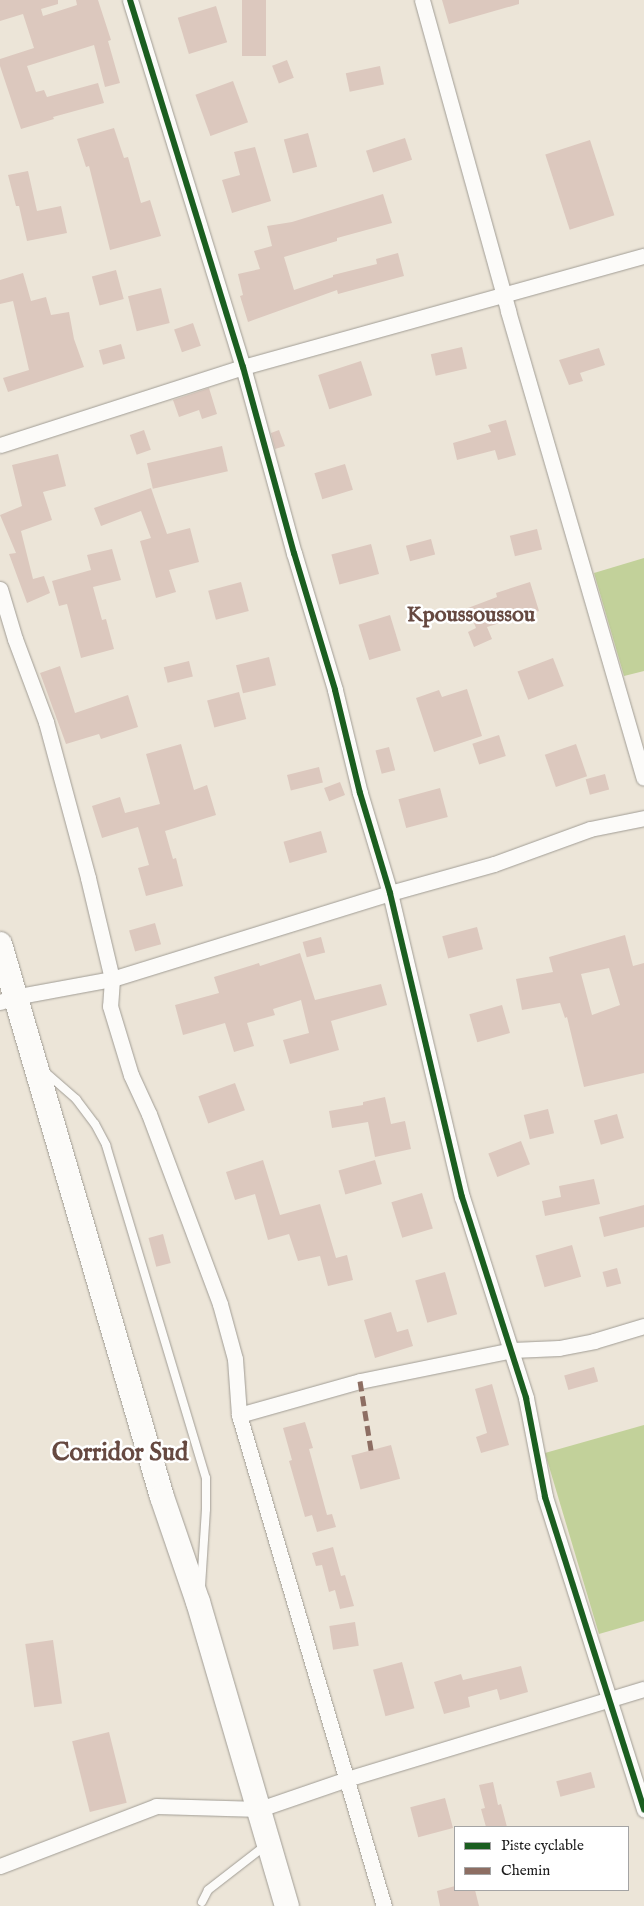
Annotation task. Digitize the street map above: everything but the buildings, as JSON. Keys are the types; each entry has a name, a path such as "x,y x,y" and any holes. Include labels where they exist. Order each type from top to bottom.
{"highway":[{"path":"0,944 7,999 34,1062 162,1497 199,1608 260,1809 286,1906"}],"street":[{"path":"130,0 243,367 294,553 335,690 360,793 390,893 462,1197 526,1398 545,1496 608,1701 644,1810"},
{"path":"422,0 504,296 644,778"},
{"path":"0,445 243,367 644,256"},
{"path":"0,589 15,639 46,722 88,878 112,979 110,1006 131,1075 149,1114 220,1304 235,1359 239,1415 384,1906"},
{"path":"7,999 112,979 390,893 494,864 590,829 644,818"},
{"path":"239,1415 360,1381 512,1350 559,1348 644,1326"},
{"path":"0,1866 156,1806 260,1809 347,1779 644,1689"}],"lane":[{"path":"34,1062 76,1099 95,1124 106,1145 206,1478 206,1509 199,1608"},
{"path":"202,1902 208,1890 269,1842"}],"green space":[{"path":"644,558 644,671 624,676 594,573"},
{"path":"644,1425 644,1621 599,1634 545,1453"}],"marked path":[{"path":"360,1381 371,1450"}],"cycle path":[{"path":"130,0 243,367 294,553 335,690 360,793 390,893 462,1197 526,1398 545,1497 644,1810"}],"district":[{"name":"Kpoussoussou","path":"471,616"},
{"name":"Corridor Sud","path":"120,1453"}]}
